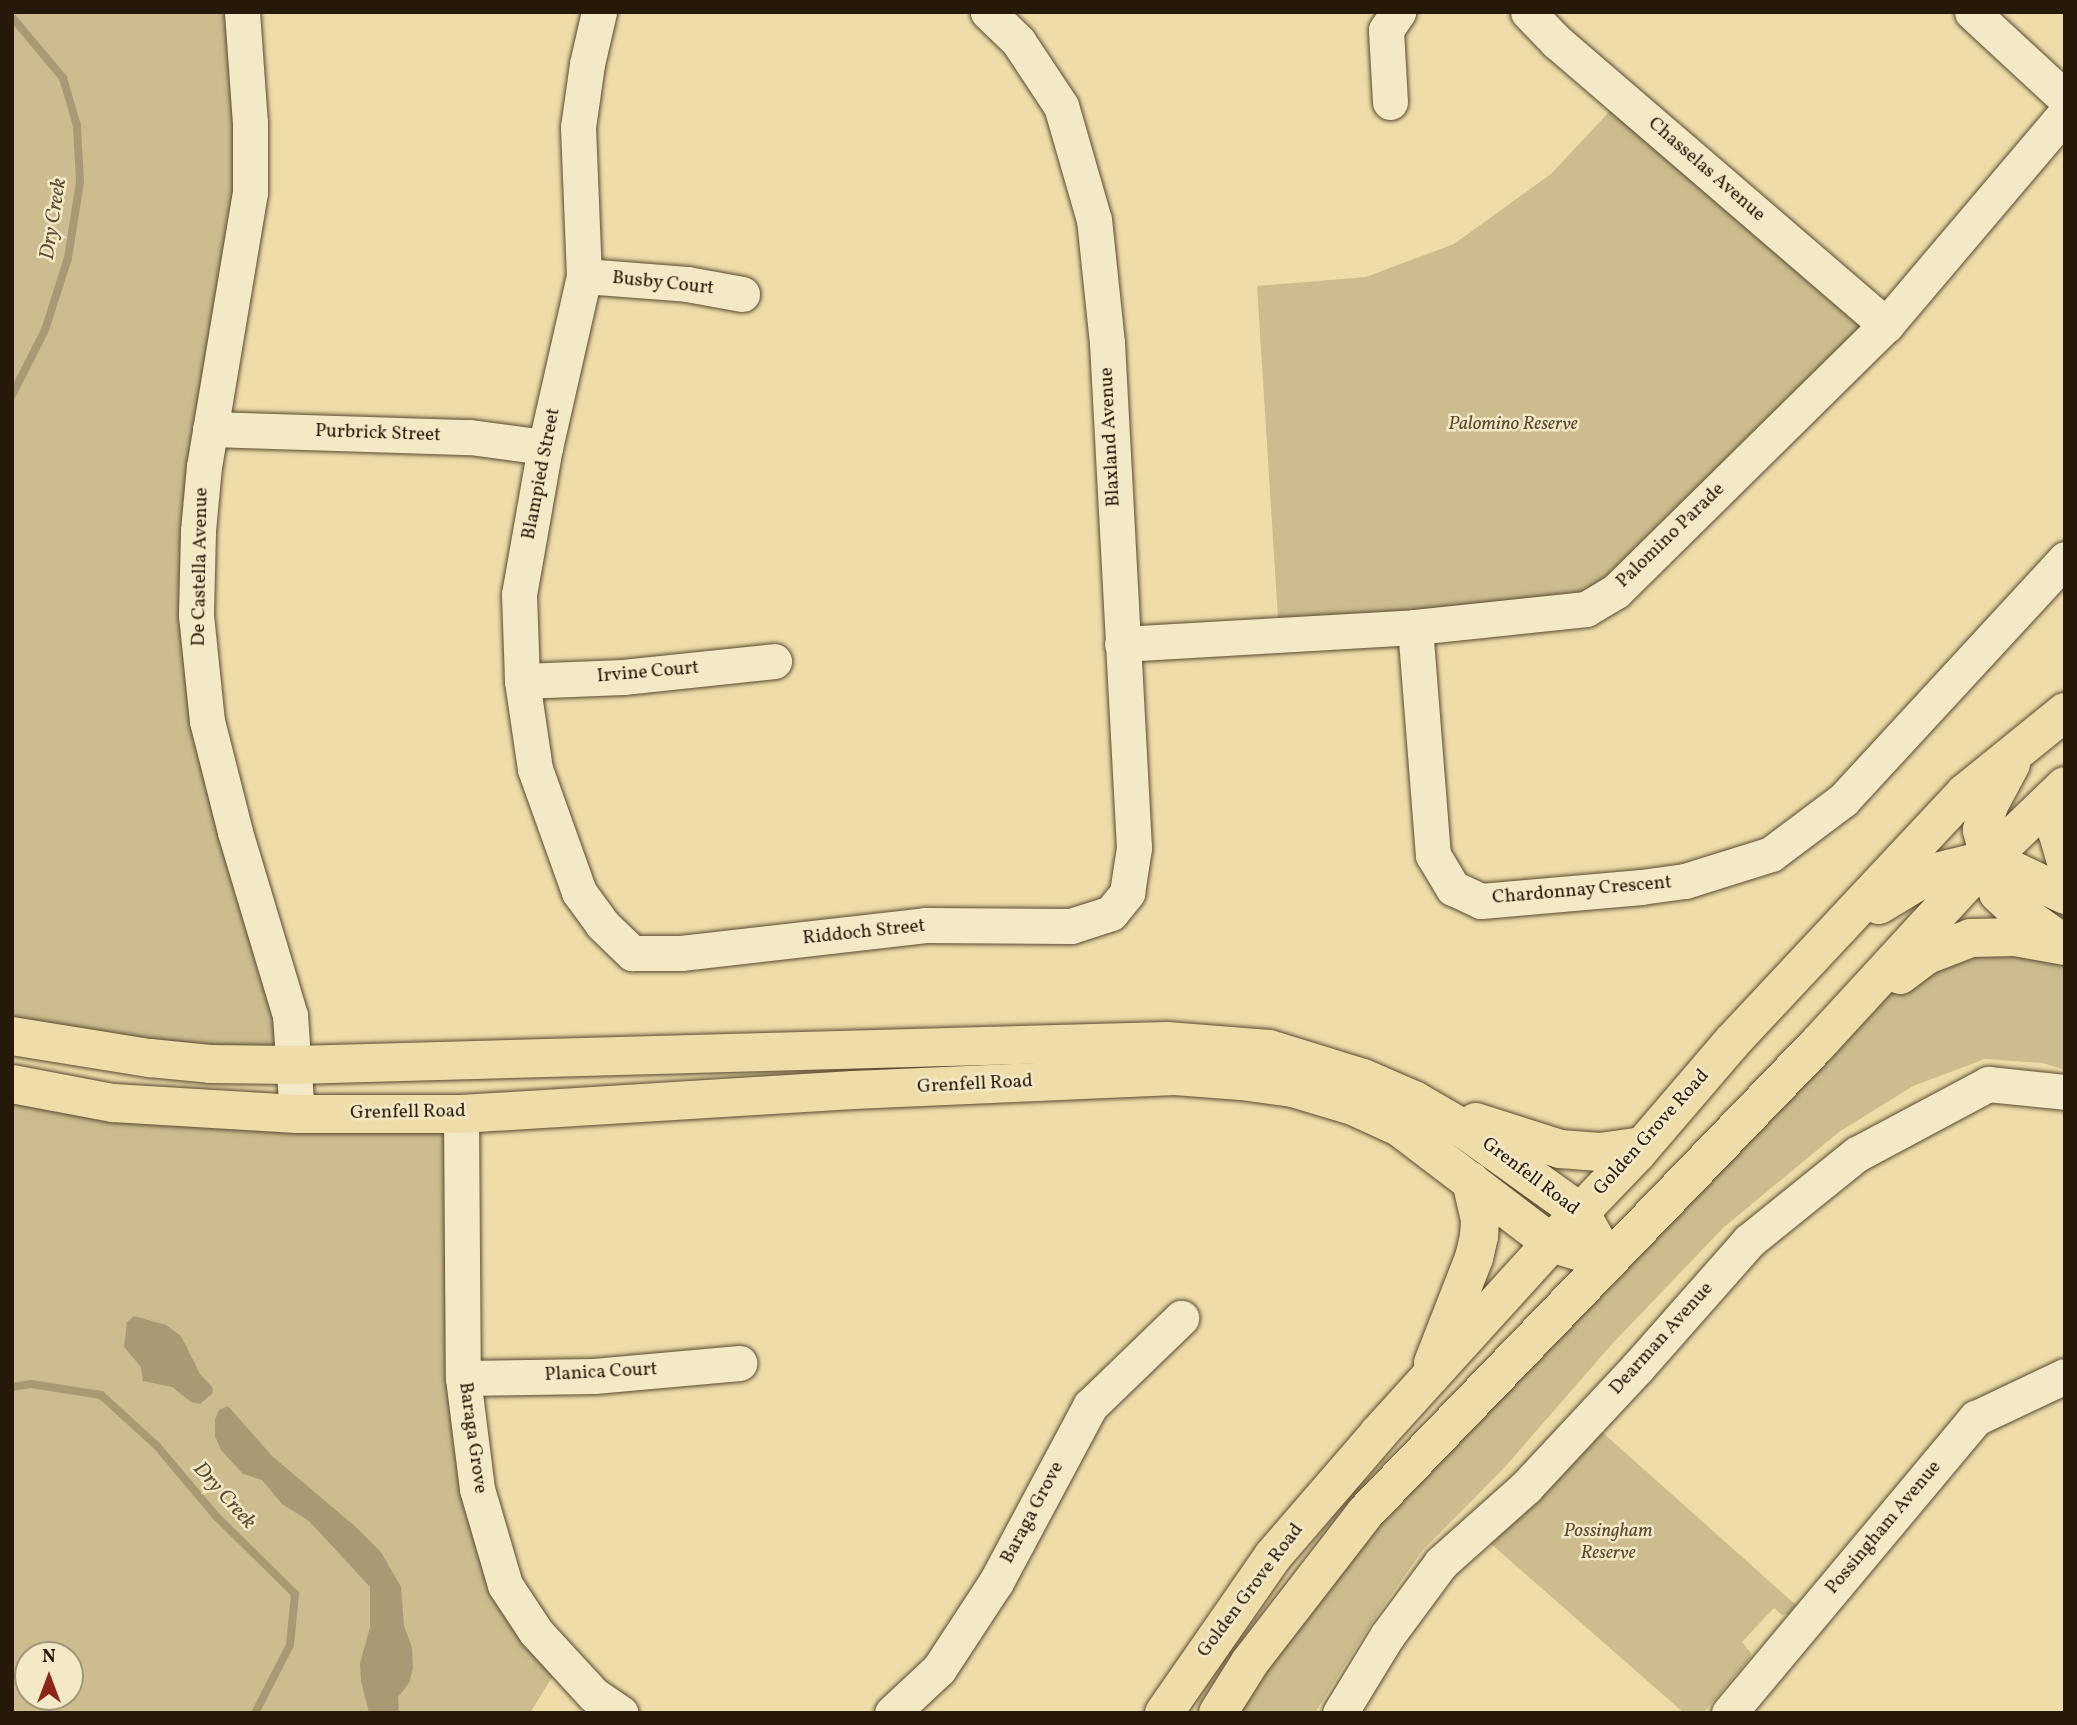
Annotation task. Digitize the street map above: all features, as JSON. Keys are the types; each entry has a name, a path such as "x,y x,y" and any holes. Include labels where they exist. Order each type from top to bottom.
{"main road":[{"name":"Golden Grove Road","path":"1164,1713 1273,1556 1424,1384 1965,793 2065,712"},
{"path":"2019,750 1989,805 1982,830 1998,893 2065,945"},
{"path":"1218,1713 1250,1662 1364,1513 1844,1015 1989,859 2065,786"},
{"path":"2065,809 2058,834 2065,859"},
{"path":"1795,976 1887,898 1931,873 1989,859 2065,895"},
{"path":"1844,1015 1927,955 1971,937 2015,937 2065,945"},
{"name":"Grenfell Road","path":"12,1036 150,1058 210,1064 295,1065 1167,1041 1269,1049 1363,1077 1414,1100 1464,1129 1580,1212 1607,1260"},
{"name":"Grenfell Road","path":"12,1084 113,1103 298,1114 461,1114 853,1090 1175,1076 1293,1087 1353,1106 1399,1127 1551,1243 1607,1260"},
{"path":"1414,1100 1560,1149 1600,1152 1643,1146"},
{"path":"1424,1384 1477,1247 1480,1220 1471,1181"}],"street":[{"name":"De Castella Avenue","path":"242,12 250,123 250,192 210,429 198,530 196,615 207,720 235,832 290,1015 298,1114"},
{"name":"Blampied Street","path":"599,12 587,64 578,127 584,276 545,447 519,594 522,681 535,769 579,892 602,925"},
{"name":"Blaxland Avenue","path":"988,12 1018,41 1061,106 1094,220 1107,343 1133,848 1127,893"},
{"path":"1390,102 1386,30 1398,12"},
{"name":"Chasselas Avenue","path":"1528,12 1557,42 1886,325"},
{"path":"1972,12 2065,98"},
{"name":"Palomino Parade","path":"1122,644 1415,627 1586,609 1616,591 1886,325 2065,114"},
{"name":"Busby Court","path":"584,276 687,284 741,294"},
{"name":"Purbrick Street","path":"210,429 470,437 545,447"},
{"name":"Chardonnay Crescent","path":"1415,627 1433,855 1453,888 1481,901 1641,887 1685,881 1770,854 1843,800 2065,559"},
{"name":"Irvine Court","path":"522,681 623,677 774,661"},
{"name":"Riddoch Street","path":"602,925 632,953 681,953 925,925 1071,926 1111,913 1127,893"},
{"name":"Dearman Avenue","path":"1340,1713 1387,1636 1441,1563 1526,1487 1637,1368 1749,1241 1857,1154 1988,1084 2065,1092"},
{"name":"Baraga Grove","path":"461,1114 463,1378 477,1489 505,1585 536,1632 594,1695 621,1713"},
{"name":"Baraga Grove","path":"892,1713 939,1669 989,1593 1090,1406 1181,1318"},
{"name":"Planica Court","path":"463,1378 594,1376 739,1363"},
{"name":"Possingham Avenue","path":"1729,1713 1976,1418 2065,1376"}],"green space":[{"path":"12,12 242,12 250,137 212,413 207,721 295,1065 12,1035"},
{"name":"Palomino Reserve","path":"1622,98 1886,325 1616,591 1279,634 1257,286 1366,277 1454,244 1551,174"},
{"path":"1990,939 2065,964 2065,1070 2043,1063 1985,1059 1913,1086 1839,1132 1723,1228 1612,1344 1504,1468 1422,1551 1368,1628 1315,1713 1233,1713 1373,1525 1892,987"},
{"path":"12,1084 461,1114 477,1489 562,1661 530,1713 12,1713"},
{"name":"Possingham Reserve","path":"1602,1432 1796,1605 1788,1614 1782,1615 1774,1608 1742,1642 1751,1653 1750,1658 1703,1713 1684,1713 1490,1543"}],"shaded area":[{"path":"134,1316 166,1325 181,1336 200,1374 213,1388 212,1394 200,1404 191,1402 172,1387 143,1381 141,1367 124,1347 127,1322"},
{"path":"228,1406 272,1456 357,1528 381,1552 401,1587 404,1626 412,1648 413,1668 409,1683 398,1697 399,1713 369,1713 361,1681 360,1663 370,1627 370,1587 309,1521 282,1504 262,1480 243,1474 221,1450 215,1436 215,1420 219,1410"}],"waterway":[{"name":"Dry Creek","path":"12,17 63,78 77,126 80,182 68,258 45,330 12,395"},
{"name":"Dry Creek","path":"12,1387 31,1384 101,1395 157,1446 216,1516 295,1594 290,1645 255,1713"}]}
